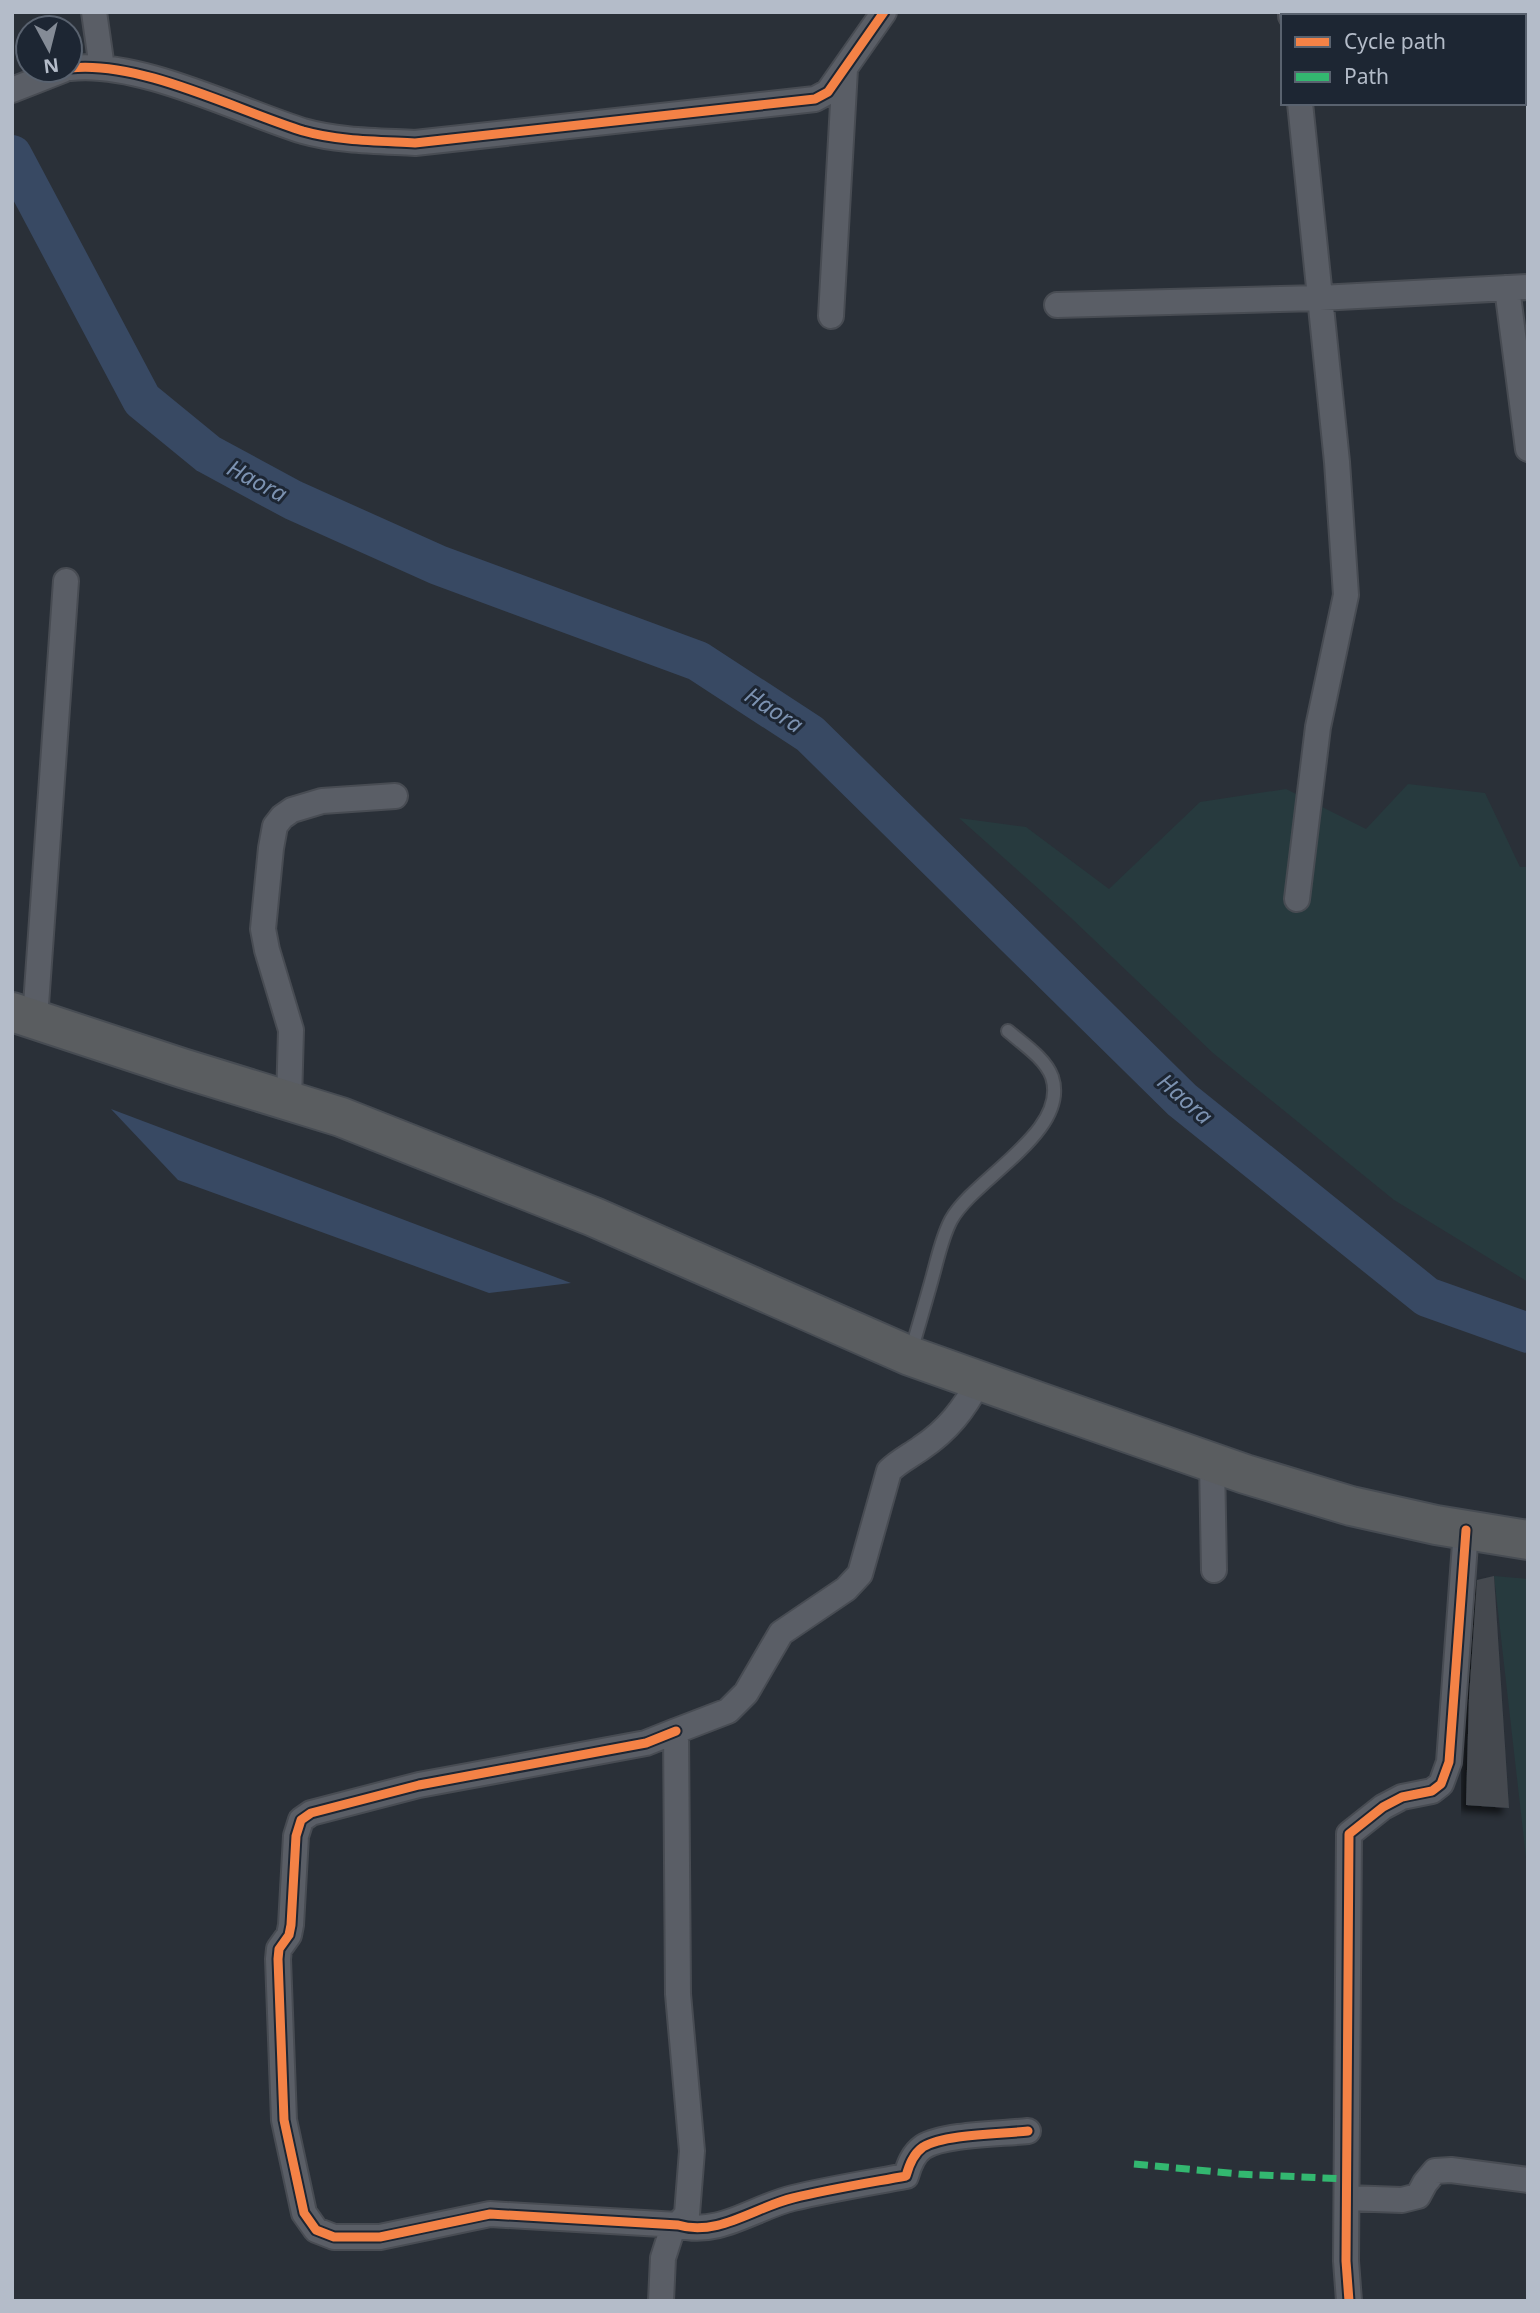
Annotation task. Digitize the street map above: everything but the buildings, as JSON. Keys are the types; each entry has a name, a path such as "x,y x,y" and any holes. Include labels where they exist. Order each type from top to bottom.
{"highway":[{"path":"24,1015 341,1118 594,1217 910,1356 979,1381 1212,1462 1351,1506 1528,1540"}],"street":[{"path":"94,12 102,68"},
{"path":"84,67 166,82 305,132 415,144 815,99 828,92 884,12"},
{"path":"831,316 845,68"},
{"path":"1297,899 1318,727 1346,595 1337,462 1300,105"},
{"path":"1057,305 1320,298 1517,288 1528,449"},
{"path":"24,1015 66,581"},
{"path":"289,1101 291,1030 263,929 275,826 292,810 322,801 395,796"},
{"path":"979,1381 959,1415 889,1471 860,1574 846,1589 781,1633 746,1693 728,1711 646,1743 419,1785 311,1813 301,1821 296,1836 291,1925 289,1935 279,1949 284,2120 304,2213 316,2230 334,2237 380,2237 489,2214 678,2225 692,2229 737,2220 791,2198 906,2176 910,2163 920,2149 937,2140 1028,2131"},
{"path":"1212,1462 1214,1570"},
{"path":"1349,2301 1346,2198 1349,1834 1383,1807 1402,1797 1432,1791 1441,1784 1449,1762 1466,1530"},
{"path":"661,2301 663,2258 671,2233 687,2214 692,2151 678,1994 676,1731"},
{"path":"1346,2198 1402,2200 1418,2196 1435,2171 1451,2170 1528,2180"}],"lane":[{"path":"910,1356 941,1245 951,1220 962,1205 1030,1140 1052,1106 1054,1090 1051,1077 1042,1061 1008,1031"}],"green space":[{"path":"1408,784 1485,793 1520,867 1528,867 1528,1282 1394,1200 1213,1053 1069,916 959,818 1026,827 1109,889 1200,802 1286,789 1366,829"},
{"path":"1494,1576 1528,1579 1528,1875"}],"water":[{"path":"111,1109 571,1283 489,1293 178,1180"}],"waterway":[{"name":"Haora","path":"12,155 142,400 208,454 293,500 438,565 698,661 810,734 1182,1100 1427,1297 1528,1333"}],"marked path":[{"path":"1134,2164 1239,2174 1346,2179"}],"cycle path":[{"path":"84,68 126,72 156,79 316,134 358,140 415,143 815,99 828,92 884,12"},
{"path":"1349,2301 1346,2261 1349,1834 1383,1807 1402,1797 1432,1791 1441,1784 1449,1762 1466,1530"},
{"path":"676,1731 646,1743 419,1785 311,1813 301,1820 296,1836 291,1925 289,1935 279,1949 278,1959 284,2120 304,2213 316,2230 334,2237 380,2237 490,2214 708,2227 793,2198 906,2176 910,2164 923,2147 944,2139 1028,2131"}]}
